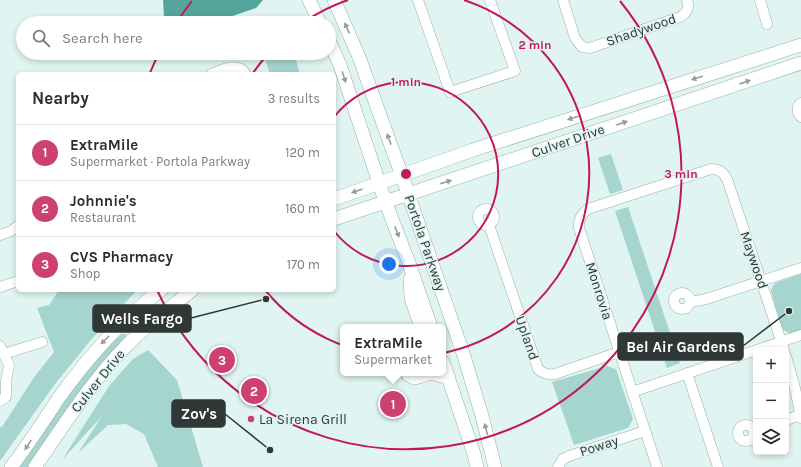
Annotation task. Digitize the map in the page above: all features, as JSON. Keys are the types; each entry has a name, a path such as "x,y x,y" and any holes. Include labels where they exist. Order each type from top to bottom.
{"main road":[{"path":"309,0 317,16"},
{"name":"Portola Parkway","path":"334,0 359,57 402,176 464,356 495,467"},
{"name":"Culver Drive","path":"336,198 473,150 801,45"},
{"name":"Portola Parkway","path":"336,56 385,201 409,263 430,324"},
{"name":"Culver Drive","path":"336,218 801,63"},
{"path":"409,263 411,298 420,324"},
{"name":"Culver Drive","path":"11,467 59,398 98,348 133,313 159,292"},
{"name":"Culver Drive","path":"35,467 84,396 110,363 145,328 190,292"},
{"path":"446,370 477,467"},
{"path":"410,376 415,378 422,376"},
{"path":"442,376 449,378"}],"street":[{"path":"418,0 450,92 514,70 490,0"},
{"name":"Shadywood","path":"563,0 575,38 582,46 590,48 680,17 688,10 689,5 687,0"},
{"path":"760,0 767,24"},
{"path":"218,72 237,67 244,71"},
{"path":"801,103 797,111 801,117"},
{"name":"Monrovia","path":"657,467 578,224 580,217 585,211 711,169 721,171"},
{"name":"Maywood","path":"721,171 727,179 783,346"},
{"name":"Upland","path":"489,225 538,369 549,375 555,374 619,352"},
{"path":"0,235 16,227"},
{"path":"691,302 706,299 801,268"},
{"path":"0,287 16,281"},
{"path":"632,392 687,373 783,346 801,335"},
{"path":"0,402 6,397 6,381 10,365 2,350 42,342"},
{"path":"789,367 801,417 789,419"},
{"path":"687,373 718,467"},
{"name":"Poway","path":"558,467 563,459 569,456 645,431"}],"shaded area":[{"path":"163,0 263,0 256,8 233,16 164,16"},
{"path":"265,60 296,60 299,72 269,72"},
{"path":"611,154 623,190 610,194 598,158"},
{"path":"628,207 680,363 667,368 615,211"},
{"path":"801,274 801,331 790,334 781,328 771,290 775,283"},
{"path":"58,292 135,292 90,341 55,384 0,461 0,427 2,427 35,376 54,352 37,308 49,305"},
{"path":"122,334 126,334 127,338 29,467 18,467 54,415 93,363"},
{"path":"148,350 177,380 203,467 158,467 144,434 126,424 108,425 78,453 102,416 62,460 109,386 133,359"},
{"path":"607,366 616,369 633,419 628,428 574,445 552,382"}],"place":[{"name":"Wells Fargo","path":"266,299"},
{"name":"Bel Air Gardens","path":"789,311"},
{"name":"CVS Pharmacy","path":"222,360"},
{"name":"Johnnie's","path":"254,391"},
{"name":"ExtraMile","path":"393,404"},
{"name":"La Sirena Grill","path":"251,419"},
{"name":"Zov's","path":"270,450"}]}
